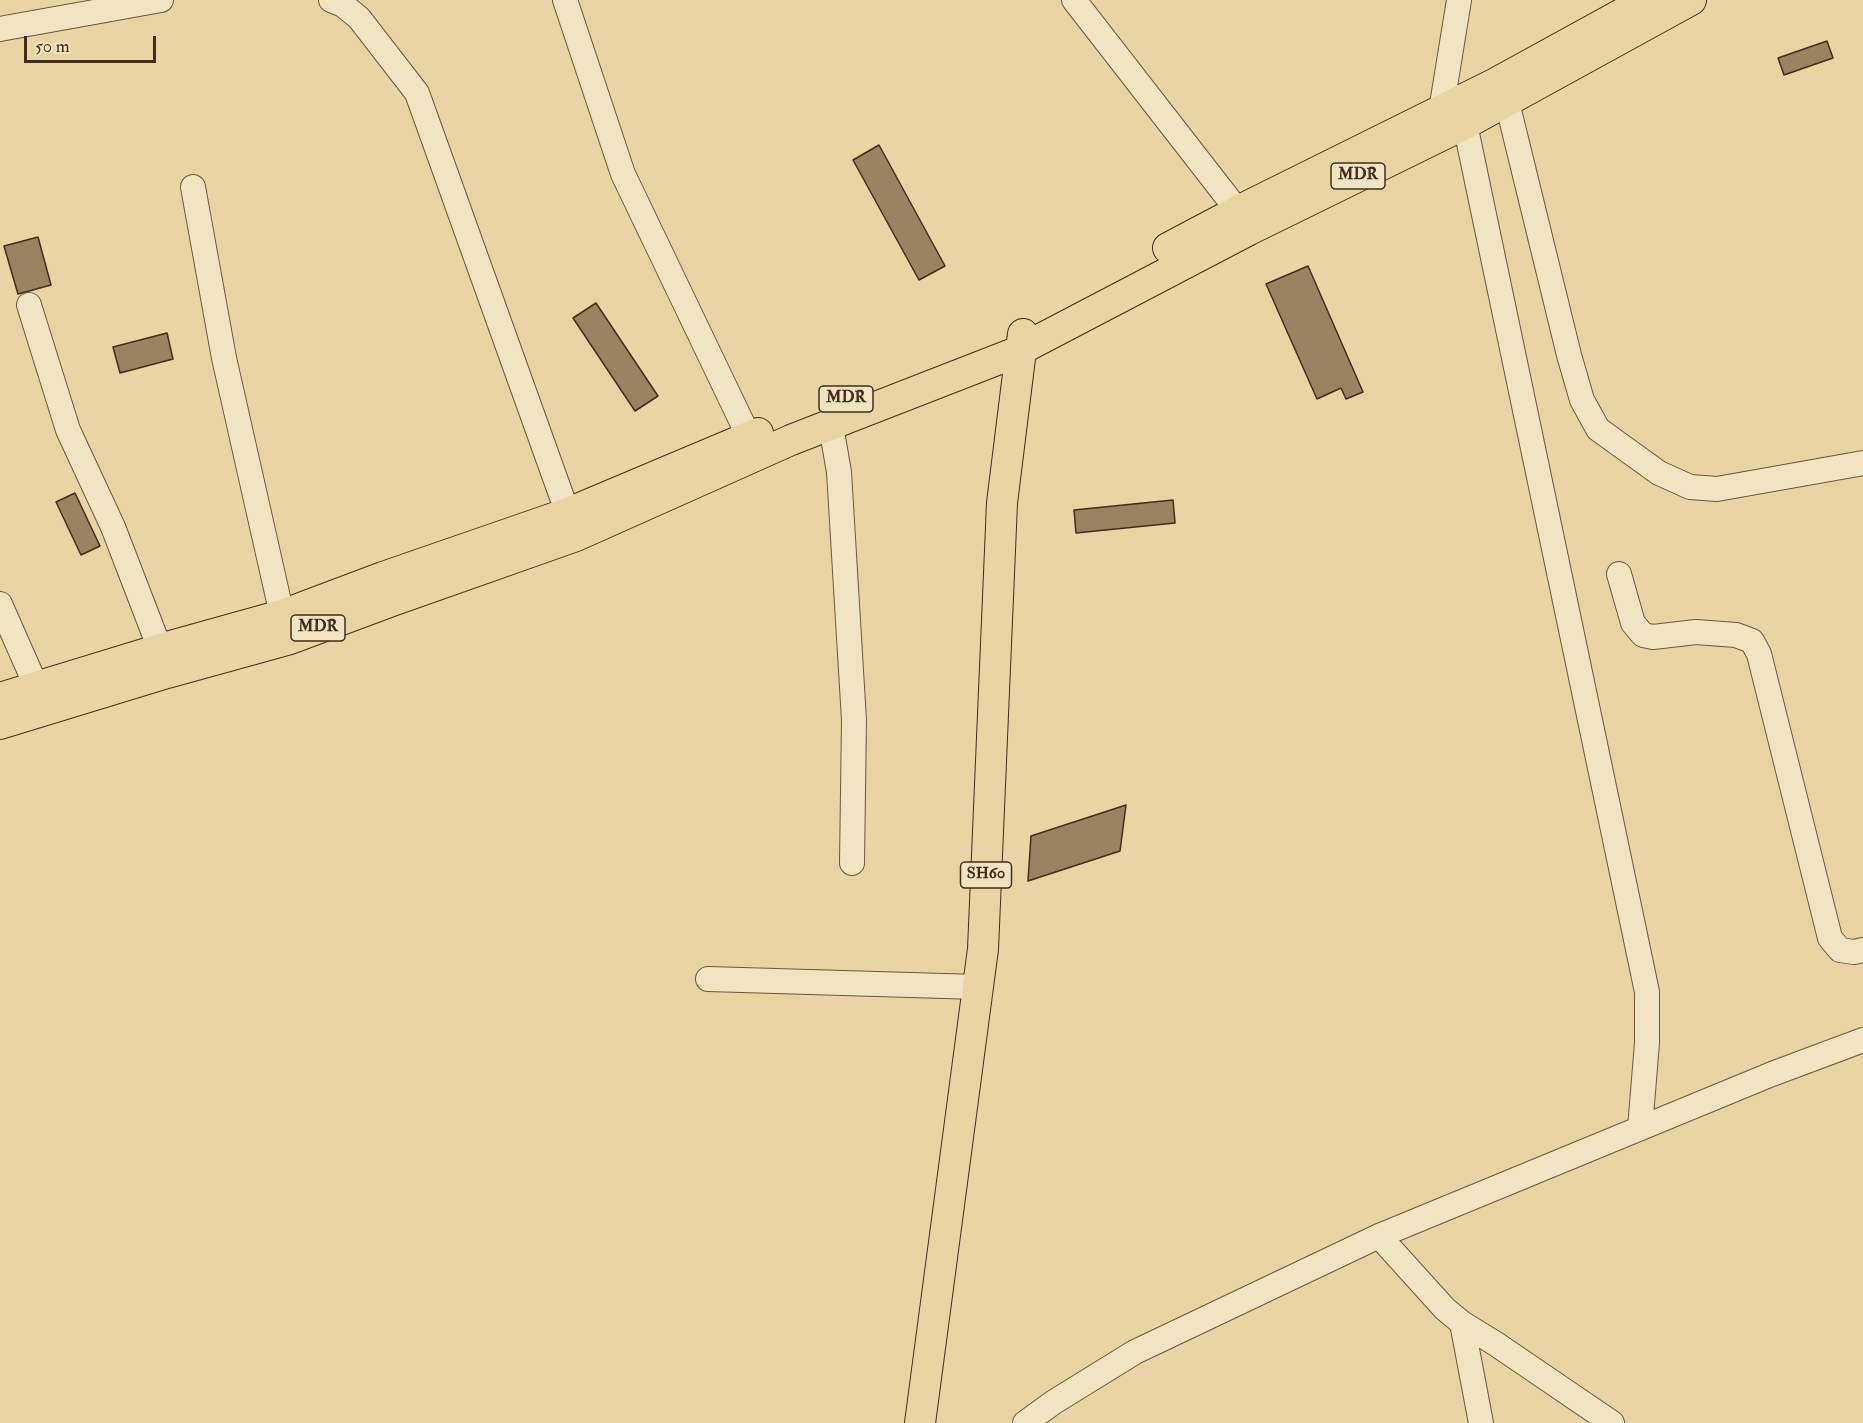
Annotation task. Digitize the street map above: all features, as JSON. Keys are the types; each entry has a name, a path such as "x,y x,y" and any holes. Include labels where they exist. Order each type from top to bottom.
{"main road":[{"name":"MDR","path":"671,482 749,437 1023,336 1249,230 1447,124 1496,83 1647,0"},
{"name":"MDR","path":"0,724 167,673 290,639 392,601 671,482 831,426 1011,354 1023,336 1238,211 1447,124 1507,102 1691,0"},
{"name":"SH60","path":"920,1423 983,949 1002,503 1023,336"},
{"name":"MDR","path":"0,698 160,649 282,615 394,573 572,525"}],"street":[{"path":"0,29 161,0"},
{"path":"565,0 623,174 749,437"},
{"path":"1074,0 1238,211"},
{"path":"1459,0 1447,124 1647,992 1647,1043 1640,1128"},
{"path":"344,2 417,93 572,525"},
{"path":"1507,102 1569,355 1582,400 1598,429 1659,473 1689,487 1717,489 1863,463"},
{"path":"193,187 224,358 282,615"},
{"path":"29,304 68,430 113,526 160,649"},
{"path":"831,426 839,472 854,720 852,863"},
{"path":"1619,574 1633,623 1643,635 1653,637 1696,632 1736,635 1752,641 1759,654 1830,938 1840,950 1854,952 1863,950"},
{"path":"0,604 37,688"},
{"path":"708,979 978,987"},
{"path":"1025,1423 1054,1402 1135,1352 1379,1236 1772,1074 1863,1040"},
{"path":"1379,1236 1445,1310 1612,1423"},
{"path":"1462,1323 1481,1423"}],"building":[{"path":"1827,41 1833,58 1784,75 1778,58"},
{"path":"879,145 945,266 919,280 853,160"},
{"path":"38,237 51,285 18,294 4,246"},
{"path":"1308,266 1363,392 1346,399 1341,388 1317,399 1266,284"},
{"path":"596,303 658,396 635,411 573,318"},
{"path":"167,333 173,359 120,373 113,347"},
{"path":"75,493 100,546 81,555 56,502"},
{"path":"1173,500 1175,523 1076,533 1074,510"},
{"path":"1126,805 1120,851 1028,881 1031,836"}]}
